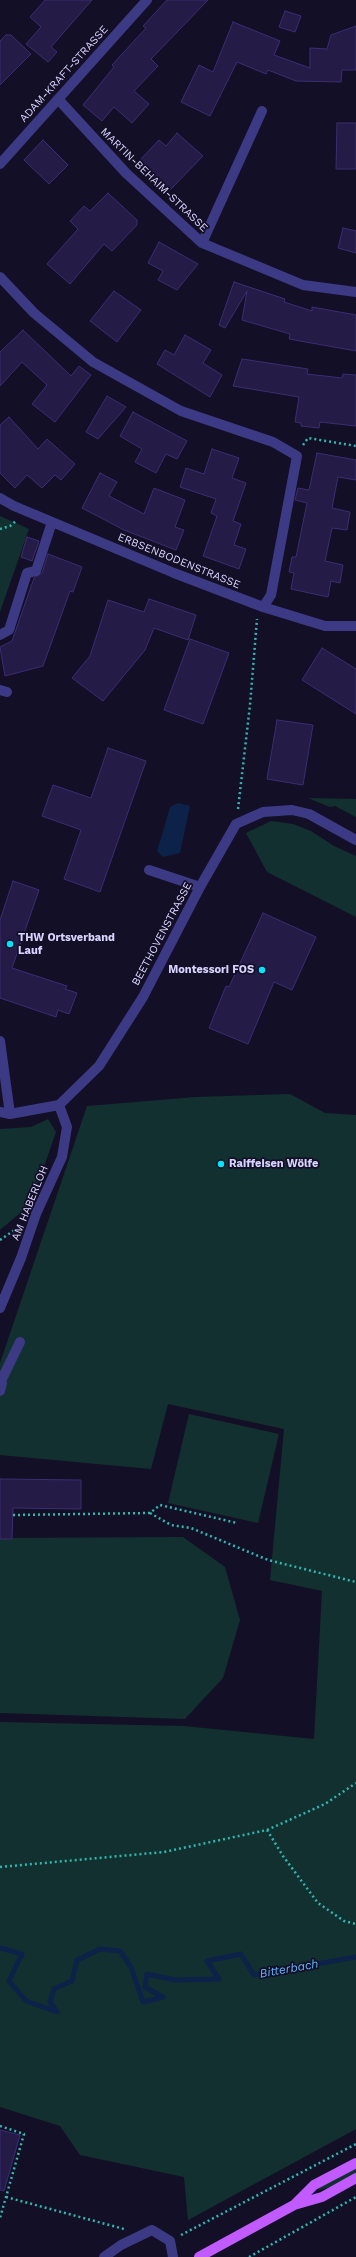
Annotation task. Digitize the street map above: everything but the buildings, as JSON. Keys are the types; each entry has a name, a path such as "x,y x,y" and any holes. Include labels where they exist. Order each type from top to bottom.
{"main road":[{"path":"294,2205 314,2185 356,2163"},
{"path":"199,2257 294,2205 322,2197 356,2178"}],"street":[{"name":"ADAM-KRAFT-STRASSE","path":"0,164 147,0"},
{"name":"MARTIN-BEHAIM-STRASSE","path":"58,99 126,173 202,243 303,285 356,292"},
{"name":"MARTIN-BEHAIM-STRASSE","path":"202,243 262,111"},
{"path":"0,277 34,313 93,362 181,411 273,442 297,456 271,595 263,607"},
{"name":"ERBSENBODENSTRASSE","path":"0,498 52,522 174,573 263,607 326,626 356,626"},
{"path":"0,635 9,630 26,572 36,571 52,522"},
{"path":"236,824 263,812 292,810 309,814 356,840"},
{"name":"BEETHOVENSTRASSE","path":"59,1105 99,1066 143,997 200,887 236,824"},
{"path":"149,870 200,887"},
{"path":"0,1041 5,1113 59,1105"},
{"name":"AM HABERLOH","path":"0,1308 21,1258 36,1214 62,1157 67,1127 59,1105"},
{"path":"0,1391 1,1378 20,1342"},
{"path":"104,2257 121,2245 152,2230 170,2241 173,2257"}],"path":[{"path":"297,456 308,438 356,446"},
{"path":"236,824 250,705 257,618 263,607"},
{"path":"150,1513 160,1505 237,1523"},
{"path":"13,1515 150,1513 171,1525 191,1528 268,1560 356,1582"},
{"path":"0,1867 164,1852 267,1830 325,1804 356,1783"},
{"path":"267,1830 283,1856 318,1903 344,1921 356,1924"},
{"path":"0,2126 24,2134 0,2218"},
{"path":"170,2241 356,2144"},
{"path":"6,2197 67,2215 124,2227"},
{"path":"249,2257 356,2197"}],"green space":[{"path":"0,516 29,529 0,612"},
{"path":"308,798 356,799 356,817 335,806 330,807"},
{"path":"271,821 293,824 311,831 334,846 356,856 356,917 267,872 246,833"},
{"path":"290,1094 325,1113 356,1115 356,2129 188,2220 184,2177 80,2155 60,2126 0,2107 0,1722 184,1726 314,1739 322,1591 270,1580 284,1429 168,1404 151,1469 0,1455 0,1363 87,1106 196,1097"},
{"path":"48,1119 56,1132 31,1204 0,1230 0,1129 31,1127"},
{"path":"189,1414 279,1434 258,1523 168,1503"},
{"path":"183,1537 225,1567 240,1620 223,1678 185,1719 0,1713 0,1538"},
{"path":"356,2168 356,2173 331,2187 319,2190 319,2187"}],"water":[{"path":"178,803 190,806 180,853 163,857 157,851 170,807"}],"waterway":[{"name":"Bitterbach","path":"0,1948 22,1954 9,1981 26,2001 57,2012 50,2002 54,1989 72,1981 77,1960 100,1949 120,1951 131,1967 143,2002 163,1997 145,1987 147,1974 175,1980 219,1979 207,1961 241,1954 254,1975 356,1957"}],"place":[{"name":"THW Ortsverband Lauf","path":"10,944"},
{"name":"Montessori FOS","path":"262,970"},
{"name":"Raiffeisen Wölfe","path":"221,1164"}]}
